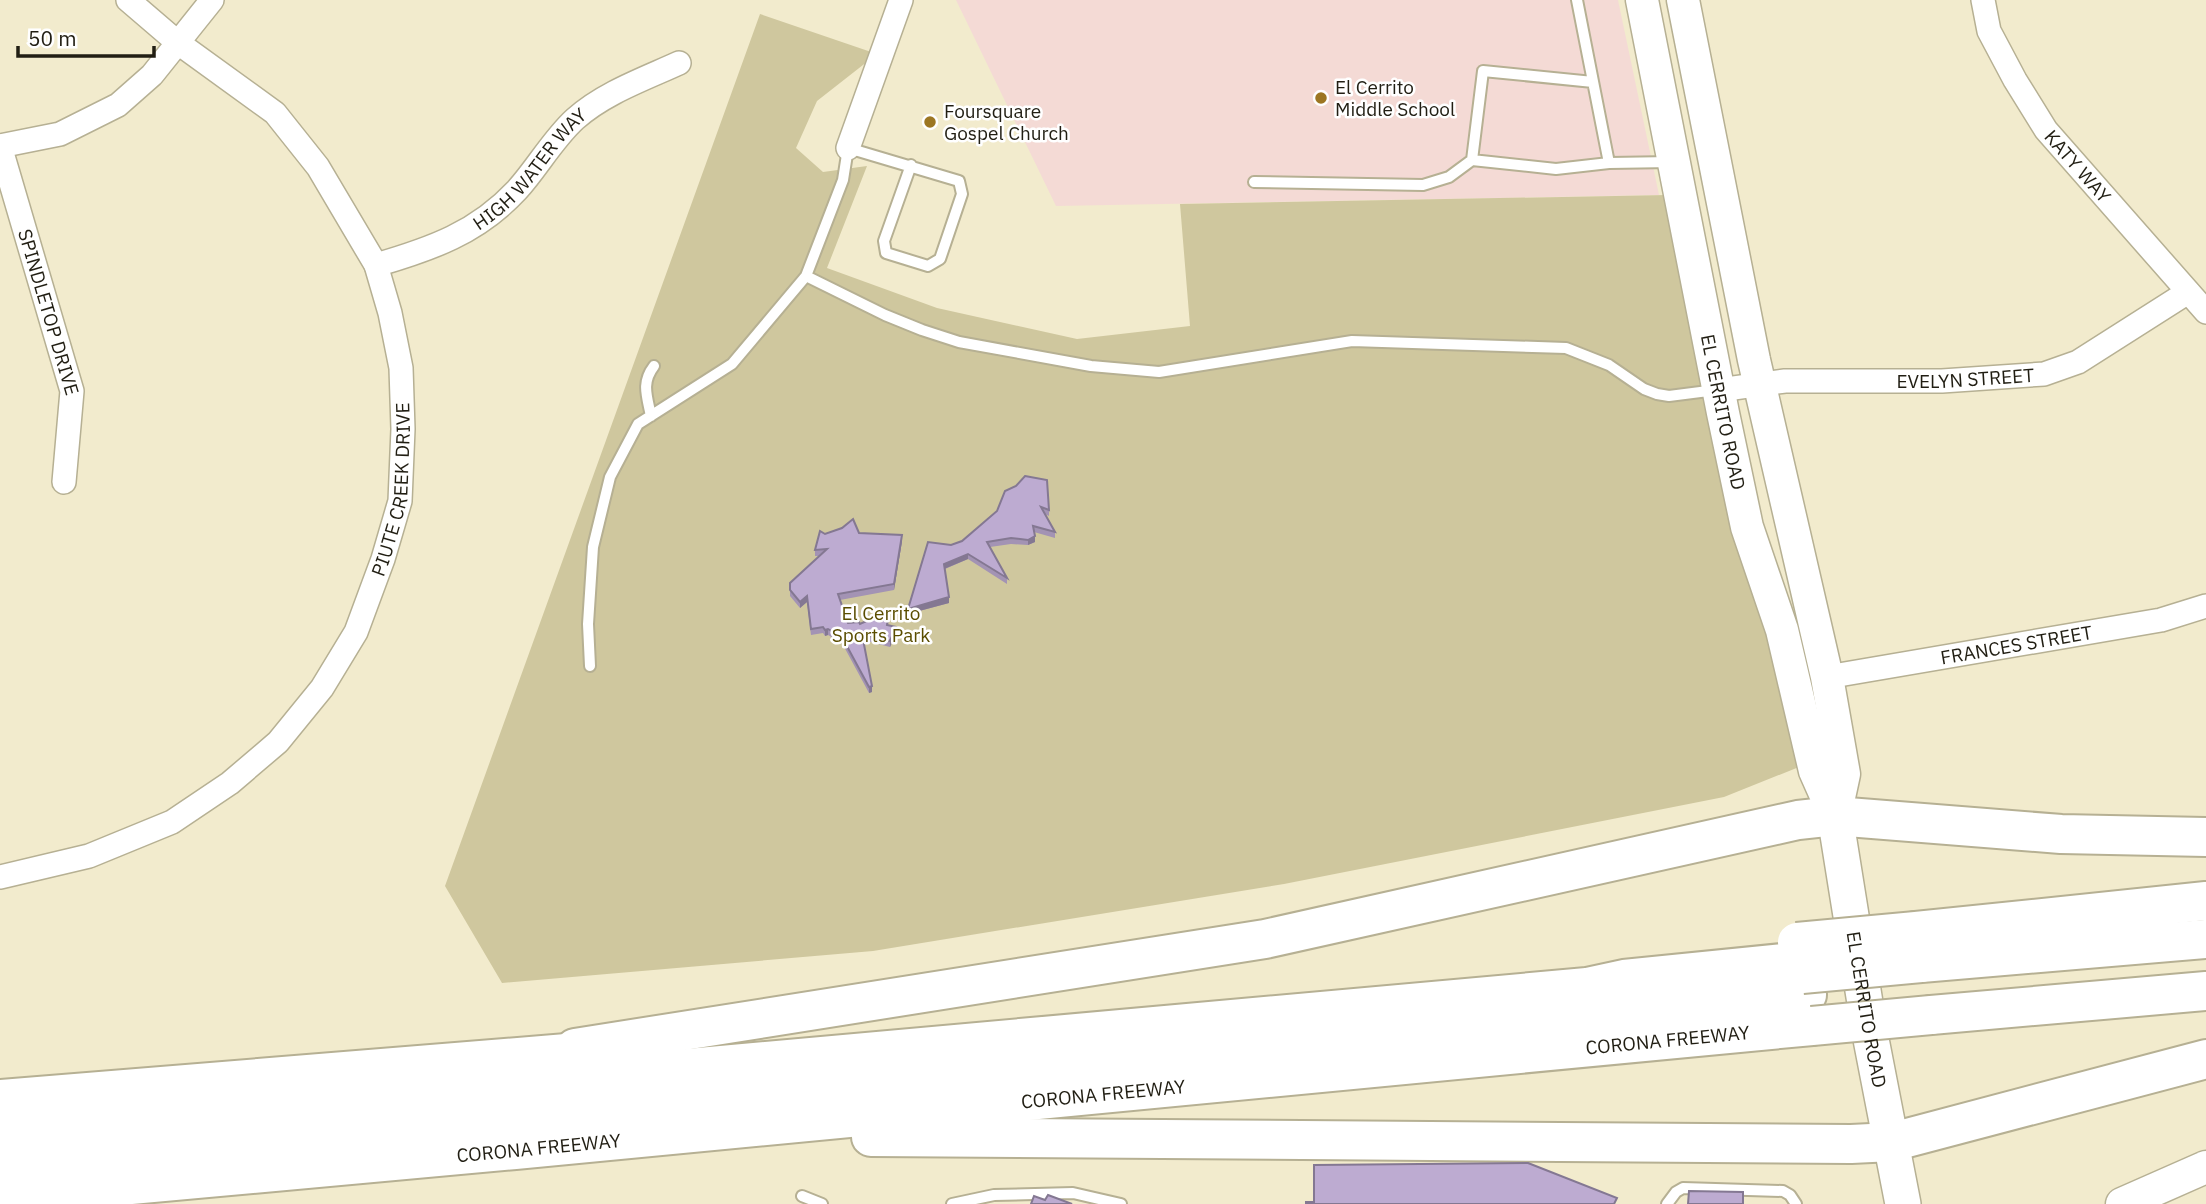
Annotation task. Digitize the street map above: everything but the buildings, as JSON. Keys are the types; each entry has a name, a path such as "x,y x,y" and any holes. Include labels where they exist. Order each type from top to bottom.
{"highway":[{"path":"514,1057 1265,939 1798,820 1835,816 2061,834 2206,837"},
{"name":"CORONA FREEWAY","path":"0,1098 891,1026 1804,979 1922,968 2206,901"},
{"path":"1922,968 2206,924"},
{"path":"1922,968 2206,939"},
{"path":"1922,968 2206,959"},
{"name":"CORONA FREEWAY","path":"0,1197 1486,1056 1804,979 1922,968 2206,991"},
{"path":"0,1130 1587,987 1623,989 1804,979"},
{"path":"0,1166 1072,1068 1161,1056 1699,1007 1804,979"},
{"path":"1072,1068 1131,1069 1270,1057 1486,1056"},
{"path":"515,1150 892,1136 1851,1144 1892,1142 2206,1059"}],"main road":[{"name":"EL CERRITO ROAD","path":"1642,0 1748,527 1782,630 1815,771 1835,816 1870,1034 1903,1204"},
{"name":"EL CERRITO ROAD","path":"1683,0 1760,383 1827,677 1844,774 1835,816"},
{"path":"2122,1204 2206,1167"}],"street":[{"name":"PIUTE CREEK DRIVE","path":"0,877 89,856 172,822 230,783 278,742 322,688 356,632 383,559 400,501 403,429 401,368 390,313 376,265 318,167 275,113 177,42 128,0"},
{"path":"0,146 61,134 118,105 152,75 212,0"},
{"path":"848,148 901,0"},
{"name":"KATY WAY","path":"1983,0 1989,30 2041,122 2206,312"},
{"name":"HIGH WATER WAY","path":"376,265 431,249 473,228 515,192 574,120 607,96 679,63"},
{"name":"SPINDLETOP DRIVE","path":"0,146 72,391 64,482"},
{"name":"EVELYN STREET","path":"1719,390 1793,380 1942,381 2044,374 2078,362 2188,292"},
{"name":"FRANCES STREET","path":"1827,677 2161,620 2206,606"}],"lane":[{"path":"1577,0 1609,163"},
{"path":"1472,160 1483,71 1593,82"},
{"path":"590,666 588,624 593,547 610,477 638,424 732,363 806,276 843,180 848,148 911,165 959,181 962,194 940,259 928,266 886,253 884,241 911,165"},
{"path":"1254,182 1423,185 1449,177 1472,160 1556,169 1609,163 1675,162"},
{"path":"806,276 884,315 960,342 1091,366 1159,372 1352,341 1566,348 1609,365 1657,394 1669,396 1719,390"},
{"path":"651,416 645,391 647,376 654,366"},
{"path":"1667,1204 1676,1192 1683,1188 1783,1191 1790,1195 1796,1204"},
{"path":"952,1204 994,1195 1073,1193 1121,1204"},
{"path":"802,1196 822,1204"}],"shaded area":[{"name":"El Cerrito Middle School","path":"956,0 1618,0 1659,195 1056,206"}],"green space":[{"name":"El Cerrito Sports Park","path":"760,14 877,54 817,101 796,148 823,172 867,166 827,268 937,308 1077,339 1190,326 1180,204 1668,195 1756,517 1799,767 1724,797 1284,884 873,951 502,983 445,886"}],"place":[{"name":"El Cerrito Middle School","path":"1321,98"},
{"name":"Foursquare Gospel Church","path":"930,122"}]}
